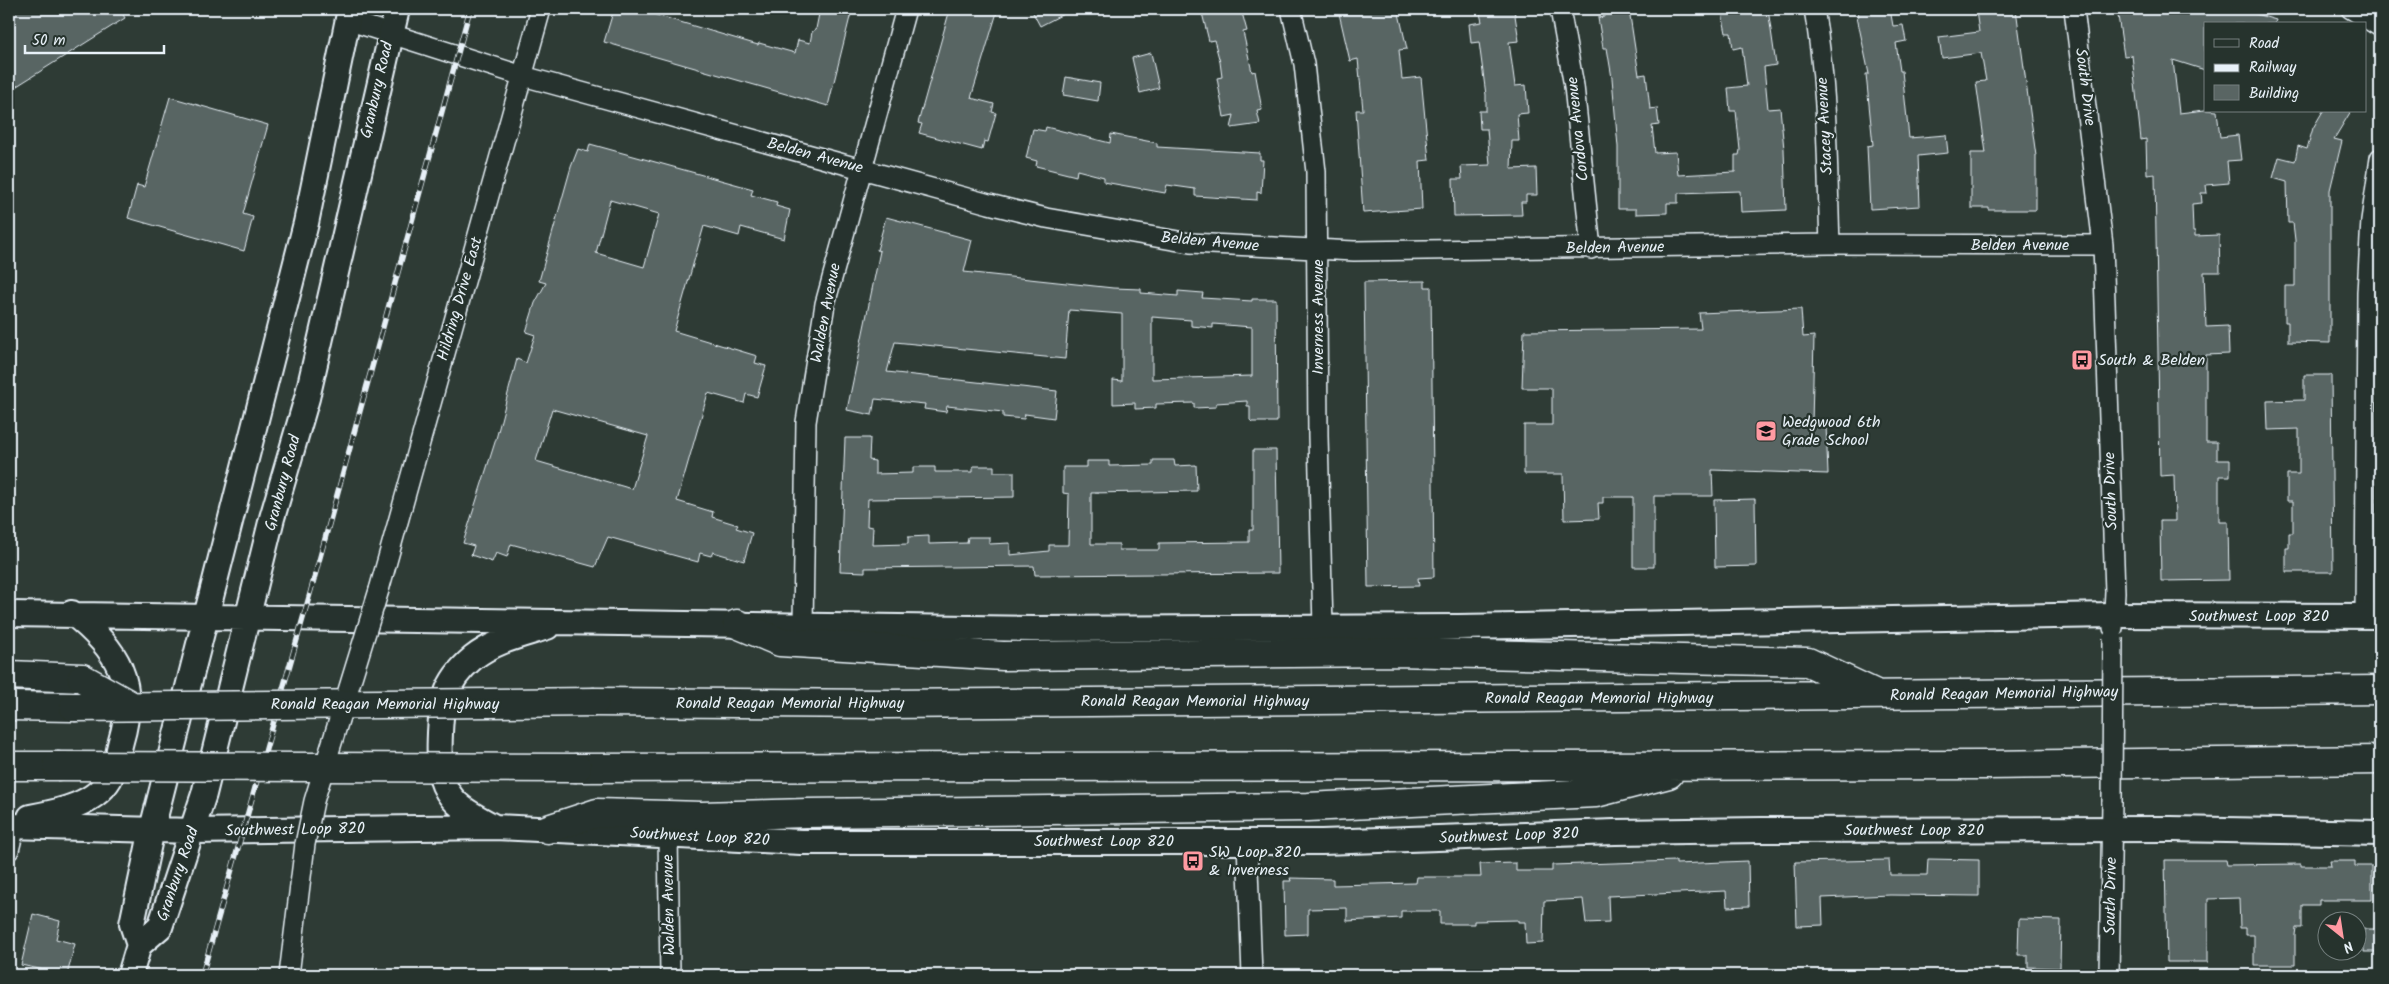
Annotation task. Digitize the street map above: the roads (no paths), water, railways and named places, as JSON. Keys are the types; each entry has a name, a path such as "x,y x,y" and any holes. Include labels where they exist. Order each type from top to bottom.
{"highway":[{"path":"737,624 780,642 1003,656 1396,652 1808,662 1880,696"},
{"path":"9,675 82,678 132,705"},
{"name":"Ronald Reagan Memorial Highway","path":"9,706 595,702 888,704 2380,690"},
{"path":"2341,760 2380,776"},
{"path":"9,766 577,768 1706,764 1987,765 2380,760"},
{"path":"548,828 598,813 702,816 798,813 1298,807 1596,793 1706,764"}],"main road":[{"name":"Granbury Road","path":"348,14 306,223 152,829 132,924 139,945 160,927 194,831 249,617 272,518 307,398 397,9"},
{"name":"Southwest Loop 820","path":"9,614 1033,629 2113,627 2372,616"},
{"path":"11,824 68,808 97,792 112,775 128,719 129,704 124,676 116,658 101,638 72,614"},
{"path":"495,827 462,809 444,786 440,774 439,759 445,697 459,672 485,650 507,640 565,622"},
{"name":"Southwest Loop 820","path":"11,824 194,831 548,828 800,842 1247,842 1676,831 2112,828 2380,832"},
{"path":"130,975 139,945"}],"street":[{"name":"Hildring Drive East","path":"289,975 305,844 314,801 379,590 542,9"},
{"name":"Walden Avenue","path":"803,625 806,422 825,304 906,9"},
{"name":"Inverness Avenue","path":"1291,9 1304,64 1316,172 1318,436 1323,627"},
{"name":"Cordova Avenue","path":"1560,9 1574,86 1591,249"},
{"name":"Stacey Avenue","path":"1814,9 1819,34 1827,142 1830,244"},
{"name":"South Drive","path":"2074,9 2103,245 2115,592 2109,975"},
{"path":"2351,9 2380,27"},
{"name":"Belden Avenue","path":"348,14 390,33 523,76 861,169 1046,218 1190,243 1318,250 1591,249 1830,244 2103,245"},
{"path":"2372,616 2367,293 2371,220 2380,158"},
{"path":"9,850 11,824"},
{"name":"Walden Avenue","path":"668,835 670,975"},
{"path":"1247,842 1252,975"}],"railway":[{"path":"202,975 311,590 470,9"}],"place":[{"name":"South & Belden","path":"2082,360"},
{"name":"Wedgwood 6th Grade School","path":"1766,431"},
{"name":"SW Loop 820 & Inverness","path":"1193,861"}]}
